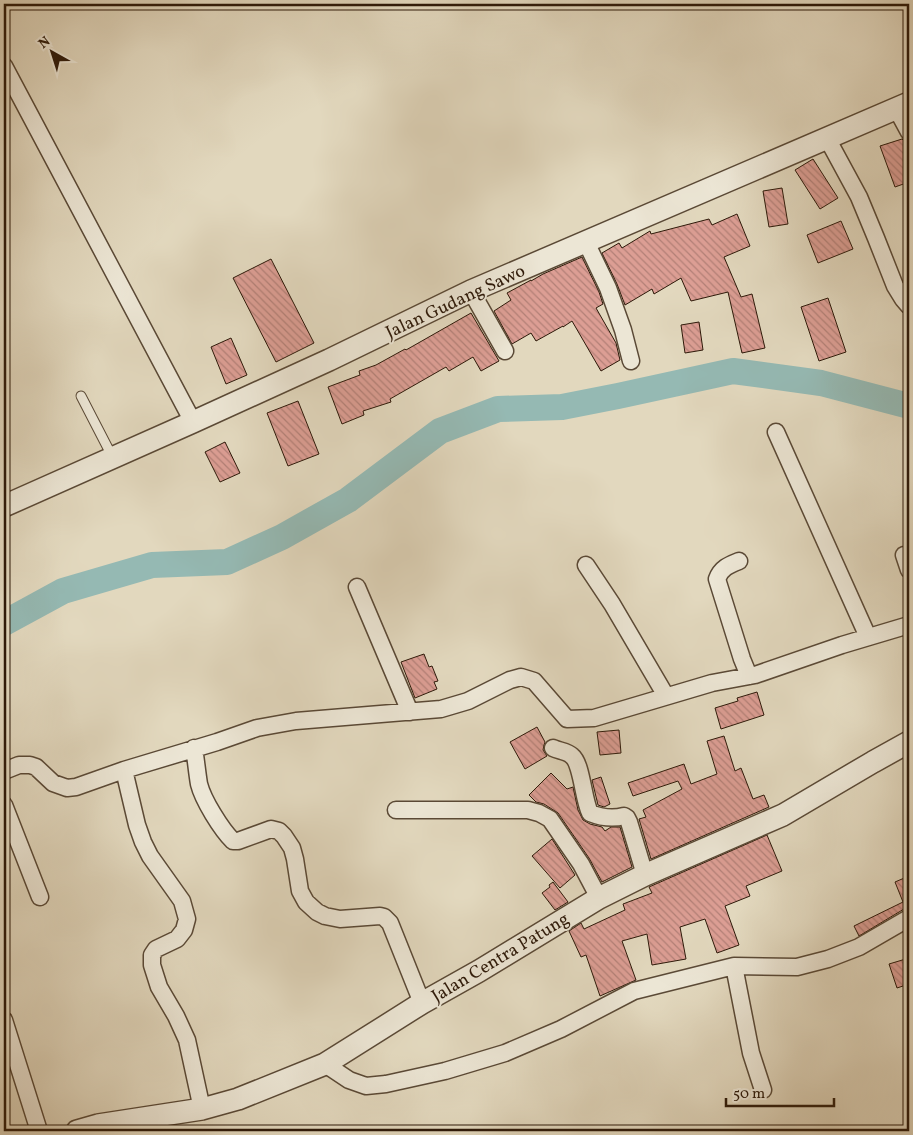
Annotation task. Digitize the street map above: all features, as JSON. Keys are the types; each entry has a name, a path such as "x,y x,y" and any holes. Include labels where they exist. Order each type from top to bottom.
{"street":[{"path":"4,66 193,422"},
{"path":"903,106 909,132"},
{"name":"Jalan Gudang Sawo","path":"4,506 329,360 472,291 903,106"},
{"path":"827,138 859,197 895,286 909,306"},
{"path":"586,242 608,288 623,330 631,361"},
{"path":"472,291 505,351"},
{"path":"776,432 868,637"},
{"path":"739,561 723,568 717,579 749,676"},
{"path":"586,565 612,604 666,696"},
{"path":"357,587 410,712"},
{"path":"4,771 19,765 30,765 36,767 53,783 67,788 76,787 256,728 296,721 441,709 468,701 510,680 521,677 534,681 567,719 594,718 712,683 755,675 842,645 909,625"},
{"name":"Jalan Centra Patung","path":"77,1131 98,1125 202,1109 238,1099 325,1064 422,1003 479,971 598,898 645,875 783,815 909,742"},
{"path":"194,748 199,784 220,825 228,836 233,841 238,841 271,829 279,832 292,848 300,891 306,902 317,912 340,919 384,917 390,923 422,1003"},
{"path":"553,748 568,753 577,761 590,813 614,818 624,816 627,818 632,828 645,875"},
{"path":"124,770 137,826 143,842 150,856 182,900 187,919 184,930 177,939 156,949 152,955 152,965 159,987 187,1040 202,1109"},
{"path":"4,805 40,897"},
{"path":"396,810 528,810 540,813 550,819 564,838 581,864 598,898"},
{"path":"325,1064 349,1080 366,1086 386,1084 445,1071 505,1053 562,1029 634,991 734,966 797,967 828,959 859,947 909,918"},
{"path":"734,966 751,1053 763,1090"},
{"path":"4,1020 39,1131"}],"lane":[{"path":"80,396 113,458"}],"building":[{"path":"902,139 909,142 909,182 895,187 880,146"},
{"path":"813,159 838,198 820,209 795,170"},
{"path":"782,188 788,224 769,227 763,191"},
{"path":"737,214 750,246 724,257 741,297 752,294 765,348 742,353 728,292 691,301 681,278 654,294 652,289 625,305 602,253 619,243 622,248 650,231 651,234 709,219 712,225"},
{"path":"841,221 853,249 818,263 807,235"},
{"path":"582,257 603,304 596,308 616,343 620,360 601,371 572,321 536,341 531,333 512,344 494,311 511,300 507,293 543,274"},
{"path":"271,259 314,343 276,362 233,278"},
{"path":"828,298 846,352 819,361 801,307"},
{"path":"471,313 499,361 481,371 473,357 449,371 446,367 390,399 391,402 363,411 364,415 342,424 328,387 360,375 359,371 406,350"},
{"path":"699,322 703,350 685,353 681,325"},
{"path":"231,338 247,375 226,384 211,347"},
{"path":"298,401 319,454 288,466 267,413"},
{"path":"225,442 240,473 220,482 205,452"},
{"path":"424,654 429,667 432,666 438,681 434,682 437,689 415,698 401,662"},
{"path":"757,692 764,715 721,729 715,708 738,701 737,698"},
{"path":"537,727 545,742 543,750 547,756 525,769 510,742"},
{"path":"619,730 621,753 600,755 597,732"},
{"path":"724,736 735,771 741,768 753,799 764,795 769,807 651,859 639,819 646,817 643,810 682,789 678,781 633,796 628,783 684,764 691,784 717,774 707,741"},
{"path":"551,773 567,789 573,787 578,810 583,820 602,827 605,831 611,827 620,827 632,867 602,882 589,858 558,813 544,804 536,802 529,795"},
{"path":"601,777 610,804 604,807 598,805 592,780"},
{"path":"767,835 782,871 746,886 750,896 725,906 739,945 717,953 705,919 680,927 686,959 652,965 647,934 622,941 636,980 600,996 586,955 581,957 569,931 581,923 584,929 625,910 623,904 652,893 649,887"},
{"path":"552,839 575,875 560,888 532,856"},
{"path":"909,876 909,908 904,909 859,936 854,926 903,902 895,882"},
{"path":"553,882 568,902 555,910 542,893"},
{"path":"909,958 909,984 897,988 889,964"}],"waterway":[{"path":"4,623 63,591 152,565 227,562 282,537 348,500 440,431 498,409 562,407 733,371 821,383 909,406"}]}
